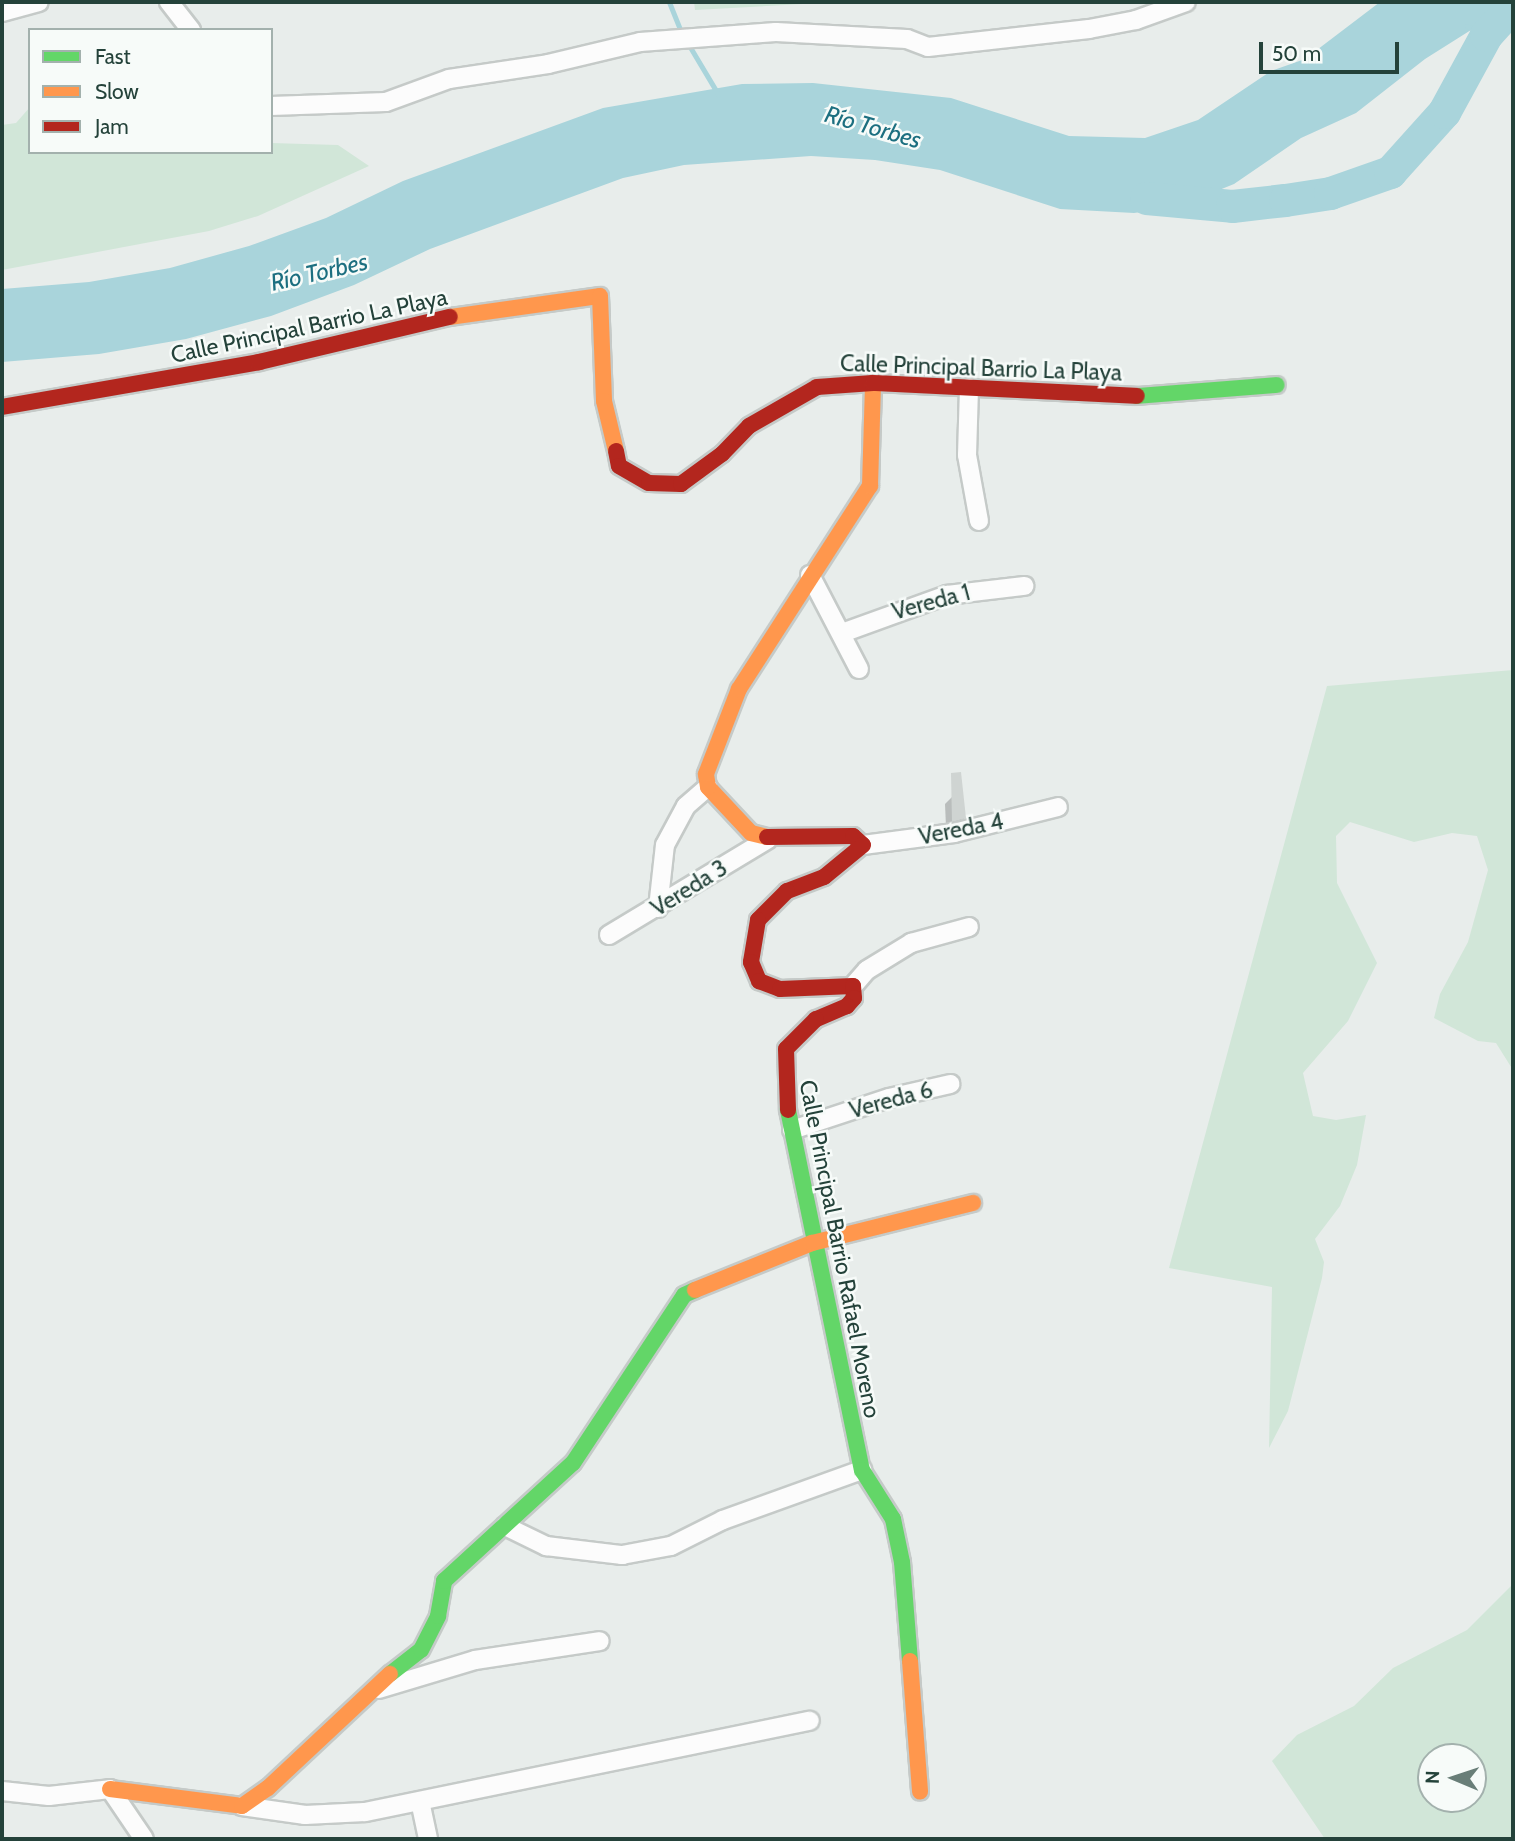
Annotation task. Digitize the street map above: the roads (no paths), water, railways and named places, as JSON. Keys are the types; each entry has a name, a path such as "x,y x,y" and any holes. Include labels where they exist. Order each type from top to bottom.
{"street":[{"path":"2,12 39,2"},
{"path":"169,2 189,28"},
{"path":"273,106 386,102 449,79 548,64 640,42 776,32 906,39 928,47 1089,29 1136,20 1186,2"},
{"name":"Calle Principal Barrio La Playa","path":"2,407 259,362 427,320 600,296 604,401 620,467 649,483 681,484 782,404 817,387 873,383 1136,396 1277,385"},
{"path":"873,383 870,486 810,575 739,690 706,774 709,788 751,833 768,839 853,836 863,845 824,877 787,891 758,920 751,962 759,981 780,989 853,986 867,970 911,943 969,927"},
{"path":"970,388 967,455 979,520"},
{"path":"810,575 859,669"},
{"name":"Vereda 1","path":"842,633 947,595 1024,586"},
{"path":"658,908 665,845 686,806 709,788"},
{"name":"Vereda 4","path":"863,845 954,833 1058,807"},
{"name":"Vereda 3","path":"609,935 658,908 768,839"},
{"name":"Calle Principal Barrio Rafael Moreno","path":"853,986 855,998 847,1006 816,1019 786,1049 782,1069 812,1243 862,1470 893,1519 902,1562 919,1791"},
{"name":"Vereda 6","path":"792,1130 889,1098 950,1084"},
{"path":"242,1806 268,1788 367,1693 421,1650 438,1616 444,1581 573,1463 684,1295 812,1243 973,1203"},
{"path":"505,1526 546,1546 622,1555 670,1546 723,1520 862,1470"},
{"path":"367,1693 475,1660 600,1641"},
{"path":"2,1791 49,1796 110,1789 304,1815 365,1811 810,1721"},
{"path":"110,1789 144,1839"},
{"path":"420,1801 428,1839"}],"water":[{"path":"1380,2 1513,2 1513,14 1490,18 1425,59 1356,113 1301,138 1234,184 1177,207 1134,213 1060,209 940,170 875,160 811,156 684,165 623,178 430,249 354,285 271,316 186,339 99,354 2,362 2,289 89,282 170,268 249,246 326,218 403,181 603,108 742,84 813,83 951,98 1069,136 1145,138 1198,120 1271,71 1305,59"}],"waterway":[{"path":"669,2 682,34"},
{"name":"Río Torbes","path":"1146,198 1232,206 1330,193 1390,172 1444,112 1486,35 1513,5"},
{"path":"1467,26 1486,35"},
{"path":"687,42 718,94"}]}
